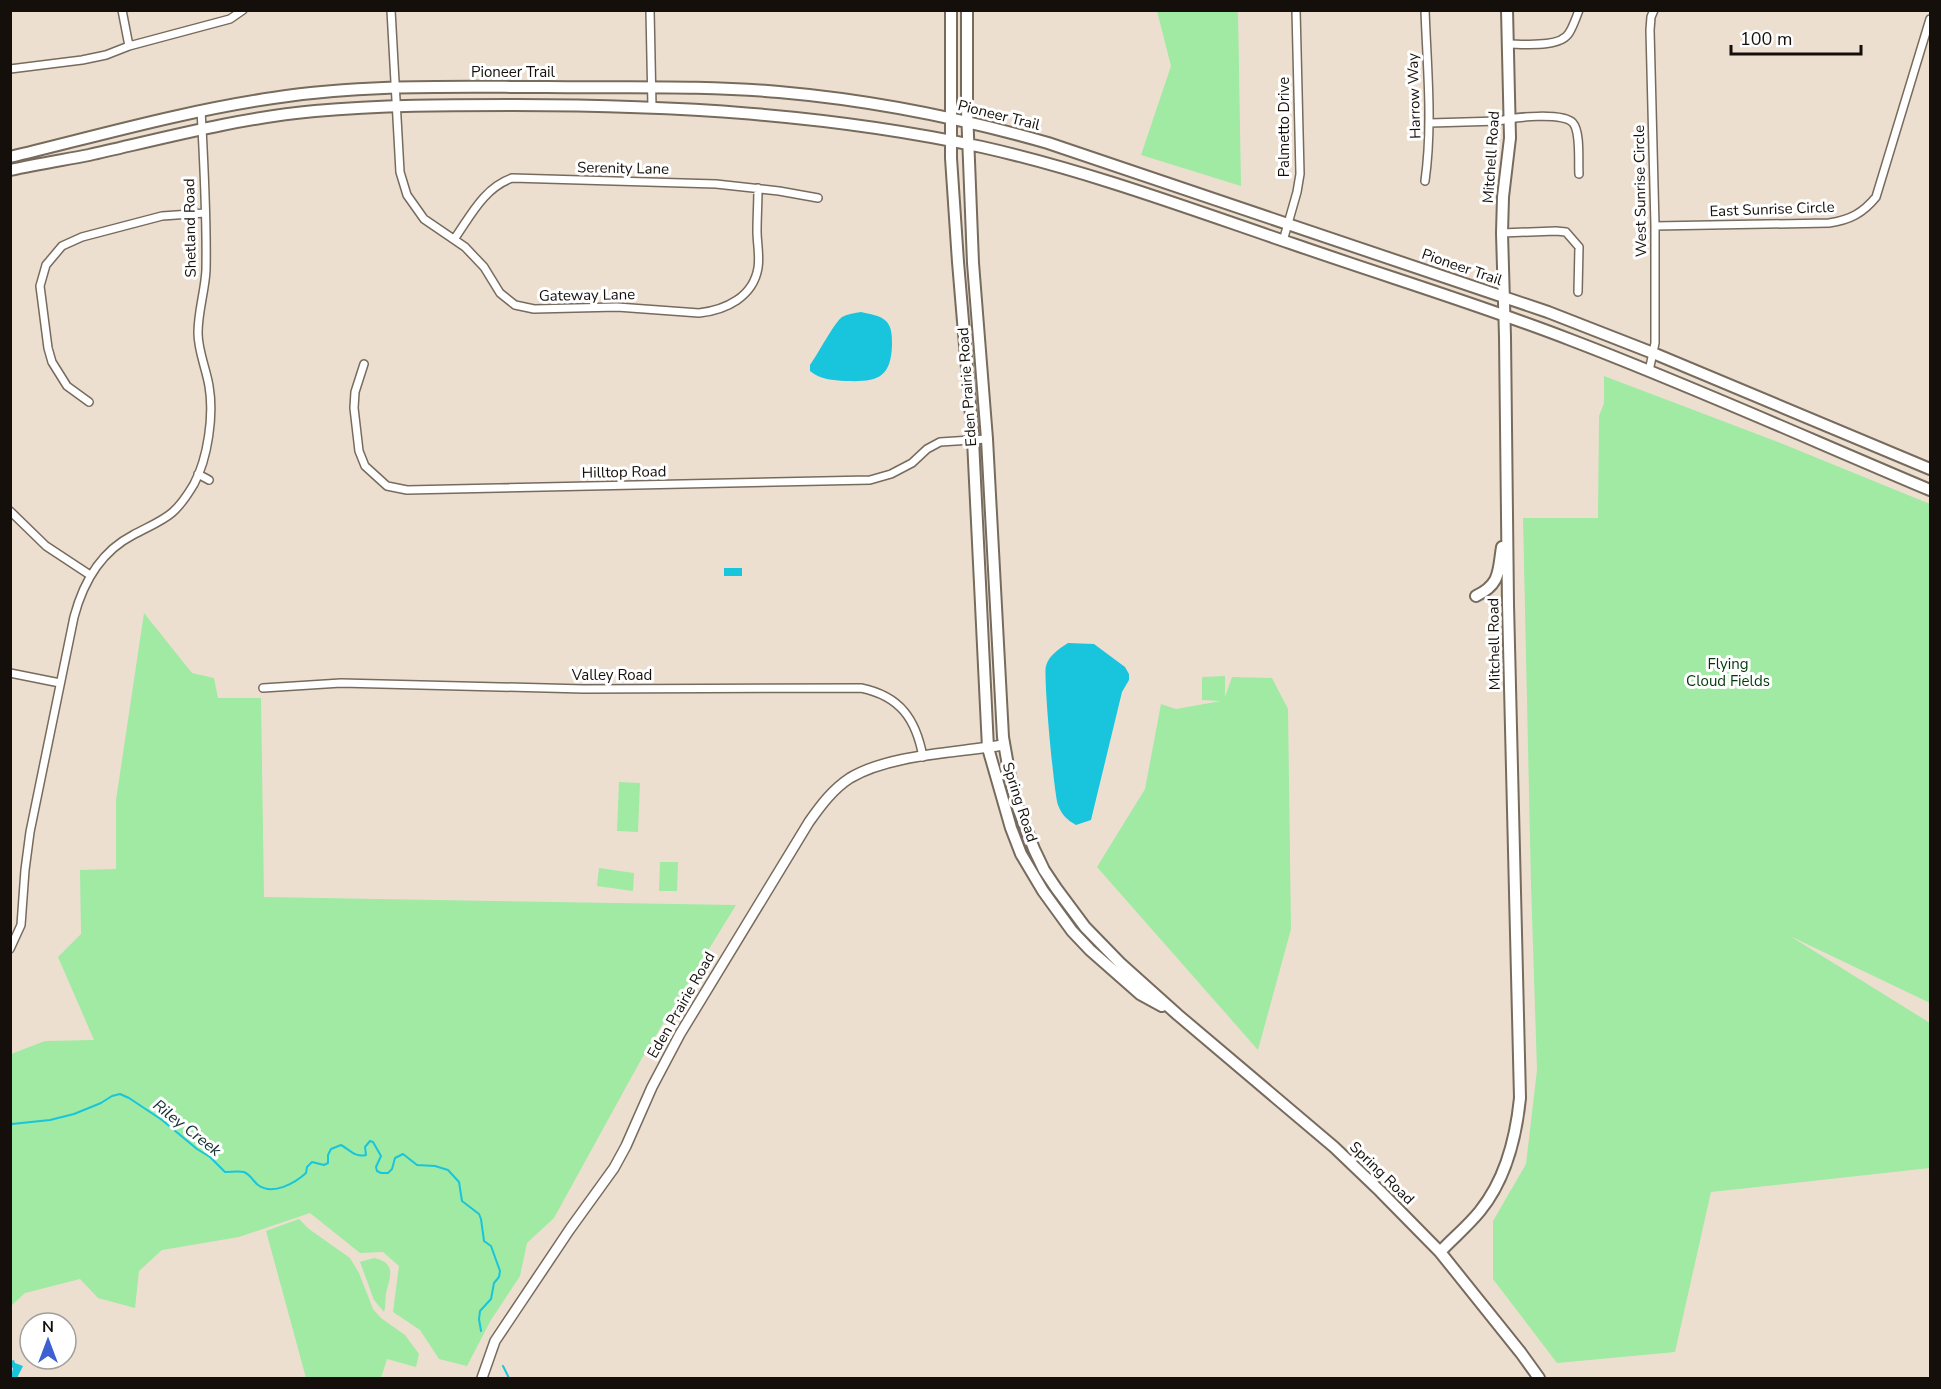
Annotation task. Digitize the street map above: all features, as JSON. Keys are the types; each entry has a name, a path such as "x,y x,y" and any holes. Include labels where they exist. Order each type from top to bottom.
{"main road":[{"name":"Eden Prairie Road","path":"951,10 950,141 973,440 988,748"},
{"name":"Eden Prairie Road","path":"967,10 967,122 973,263 987,439 1003,745"},
{"name":"Mitchell Road","path":"1440,1252 1480,1212 1500,1179 1514,1141 1520,1098 1506,523 1505,317 1502,233 1503,197 1510,138 1507,10"},
{"name":"Pioneer Trail","path":"10,158 201,110 296,94 395,87 723,88 803,94 872,104 951,118 1085,154 1503,296 1653,353 1930,469"},
{"path":"10,170 88,155 202,128 299,112 396,105 652,107 858,124 950,141 1045,163 1283,241 1569,339 1930,490"},
{"path":"1476,596 1485,592 1496,580 1506,523"},
{"name":"Spring Road","path":"1003,745 1017,805 1044,870 1069,907 1101,945 1178,1015 1334,1147 1440,1252 1539,1378"},
{"name":"Spring Road","path":"988,748 1004,807 1022,854 1057,911 1084,944 1109,968 1140,994 1178,1015"}],"street":[{"path":"122,10 129,46"},
{"path":"10,69 106,56 129,46 230,19 243,10"},
{"name":"Gateway Lane","path":"391,10 400,172 406,195 424,219 455,238 475,257 506,299 525,308 534,309 617,307 699,312 711,312 734,303 752,284 758,269 758,188"},
{"path":"650,10 652,107"},
{"name":"Palmetto Drive","path":"1283,241 1297,192 1300,156 1296,10"},
{"name":"Harrow Way","path":"1425,10 1430,123 1425,180"},
{"path":"1508,44 1561,41 1568,35 1579,10"},
{"name":"West Sunrise Circle","path":"1649,371 1655,343 1655,226 1650,30 1654,10"},
{"name":"East Sunrise Circle","path":"1655,226 1829,223 1856,216 1867,208 1876,197 1930,19"},
{"name":"Shetland Road","path":"10,949 21,925 30,832 79,597 99,562 114,548 132,535 162,521 173,513 182,503 204,460 210,417 209,386 198,334 205,281 201,110"},
{"path":"1430,123 1557,117 1573,123 1578,135 1578,174"},
{"name":"Serenity Lane","path":"455,238 483,197 495,186 512,178 716,184 818,198"},
{"path":"89,402 68,386 52,362 40,286 46,264 62,246 82,237 162,216 205,213"},
{"path":"1502,233 1566,232 1574,239 1578,247 1578,292"},
{"name":"Hilltop Road","path":"364,364 355,392 354,408 359,451 365,466 387,486 408,490 870,480 891,474 912,463 927,449 940,442 987,439"},
{"path":"198,474 209,480"},
{"path":"10,511 46,546 90,575"},
{"path":"10,673 60,683"},
{"name":"Valley Road","path":"263,688 341,683 596,689 861,688 878,691 893,699 909,716 920,740 923,757"},
{"name":"Eden Prairie Road","path":"482,1378 495,1341 614,1168 680,1034 822,803 849,779 865,770 890,761 1003,745"}],"green space":[{"path":"1157,11 1238,11 1241,186 1141,155 1171,66"},
{"name":"Flying Cloud Fields","path":"1604,376 1778,442 1930,504 1930,1003 1790,936 1930,1023 1930,1168 1711,1192 1675,1352 1557,1363 1493,1279 1493,1221 1526,1164 1537,1070 1523,518 1598,518 1599,416 1604,403"},
{"path":"144,613 192,673 214,678 218,698 261,698 264,897 736,905 642,1058 554,1218 527,1243 520,1276 491,1320 467,1366 439,1359 420,1330 393,1312 399,1266 383,1252 360,1253 310,1213 239,1237 162,1250 139,1271 135,1308 98,1298 80,1279 25,1293 11,1306 11,1054 45,1041 94,1040 58,957 81,934 80,870 116,869 116,800"},
{"path":"1225,676 1225,697 1232,677 1272,678 1288,709 1291,929 1258,1050 1097,867 1145,789 1161,704 1176,709 1221,701 1202,700 1202,677"},
{"path":"619,782 640,783 638,832 617,831"},
{"path":"660,862 678,862 677,891 659,891"},
{"path":"599,868 634,873 633,891 597,886"},
{"path":"299,1219 309,1229 350,1258 359,1273 373,1309 381,1318 405,1335 419,1354 416,1367 387,1359 381,1378 306,1378 266,1231"},
{"path":"374,1258 386,1263 390,1271 384,1312 374,1300 360,1262"}],"water":[{"path":"861,312 882,318 890,327 891,356 885,372 866,381 841,381 827,379 810,371 810,365 839,320 844,316"},
{"path":"724,568 742,568 742,576 724,576"},
{"path":"1068,643 1094,644 1125,667 1129,674 1129,680 1122,692 1091,820 1076,825 1061,812 1056,796 1045,674 1049,659"},
{"path":"14,1360 18,1364 18,1371 20,1371 17,1378 11,1378 13,1368 11,1361"}],"waterway":[{"name":"Riley Creek","path":"10,1127 12,1124 50,1120 74,1114 120,1094 162,1120 210,1157 225,1172 244,1172 264,1188 277,1189 296,1181 306,1173 307,1167 312,1162 324,1165 328,1163 331,1149 341,1145 355,1154 366,1155 365,1147 370,1141 373,1142 381,1156 376,1167 381,1173 388,1173 392,1169 395,1158 403,1154 417,1165 435,1166 448,1170 459,1182 462,1201 479,1214 484,1241 491,1246 500,1271 494,1283 491,1299 480,1311 481,1331"},
{"name":"Riley Creek","path":"503,1366 509,1378"}]}
